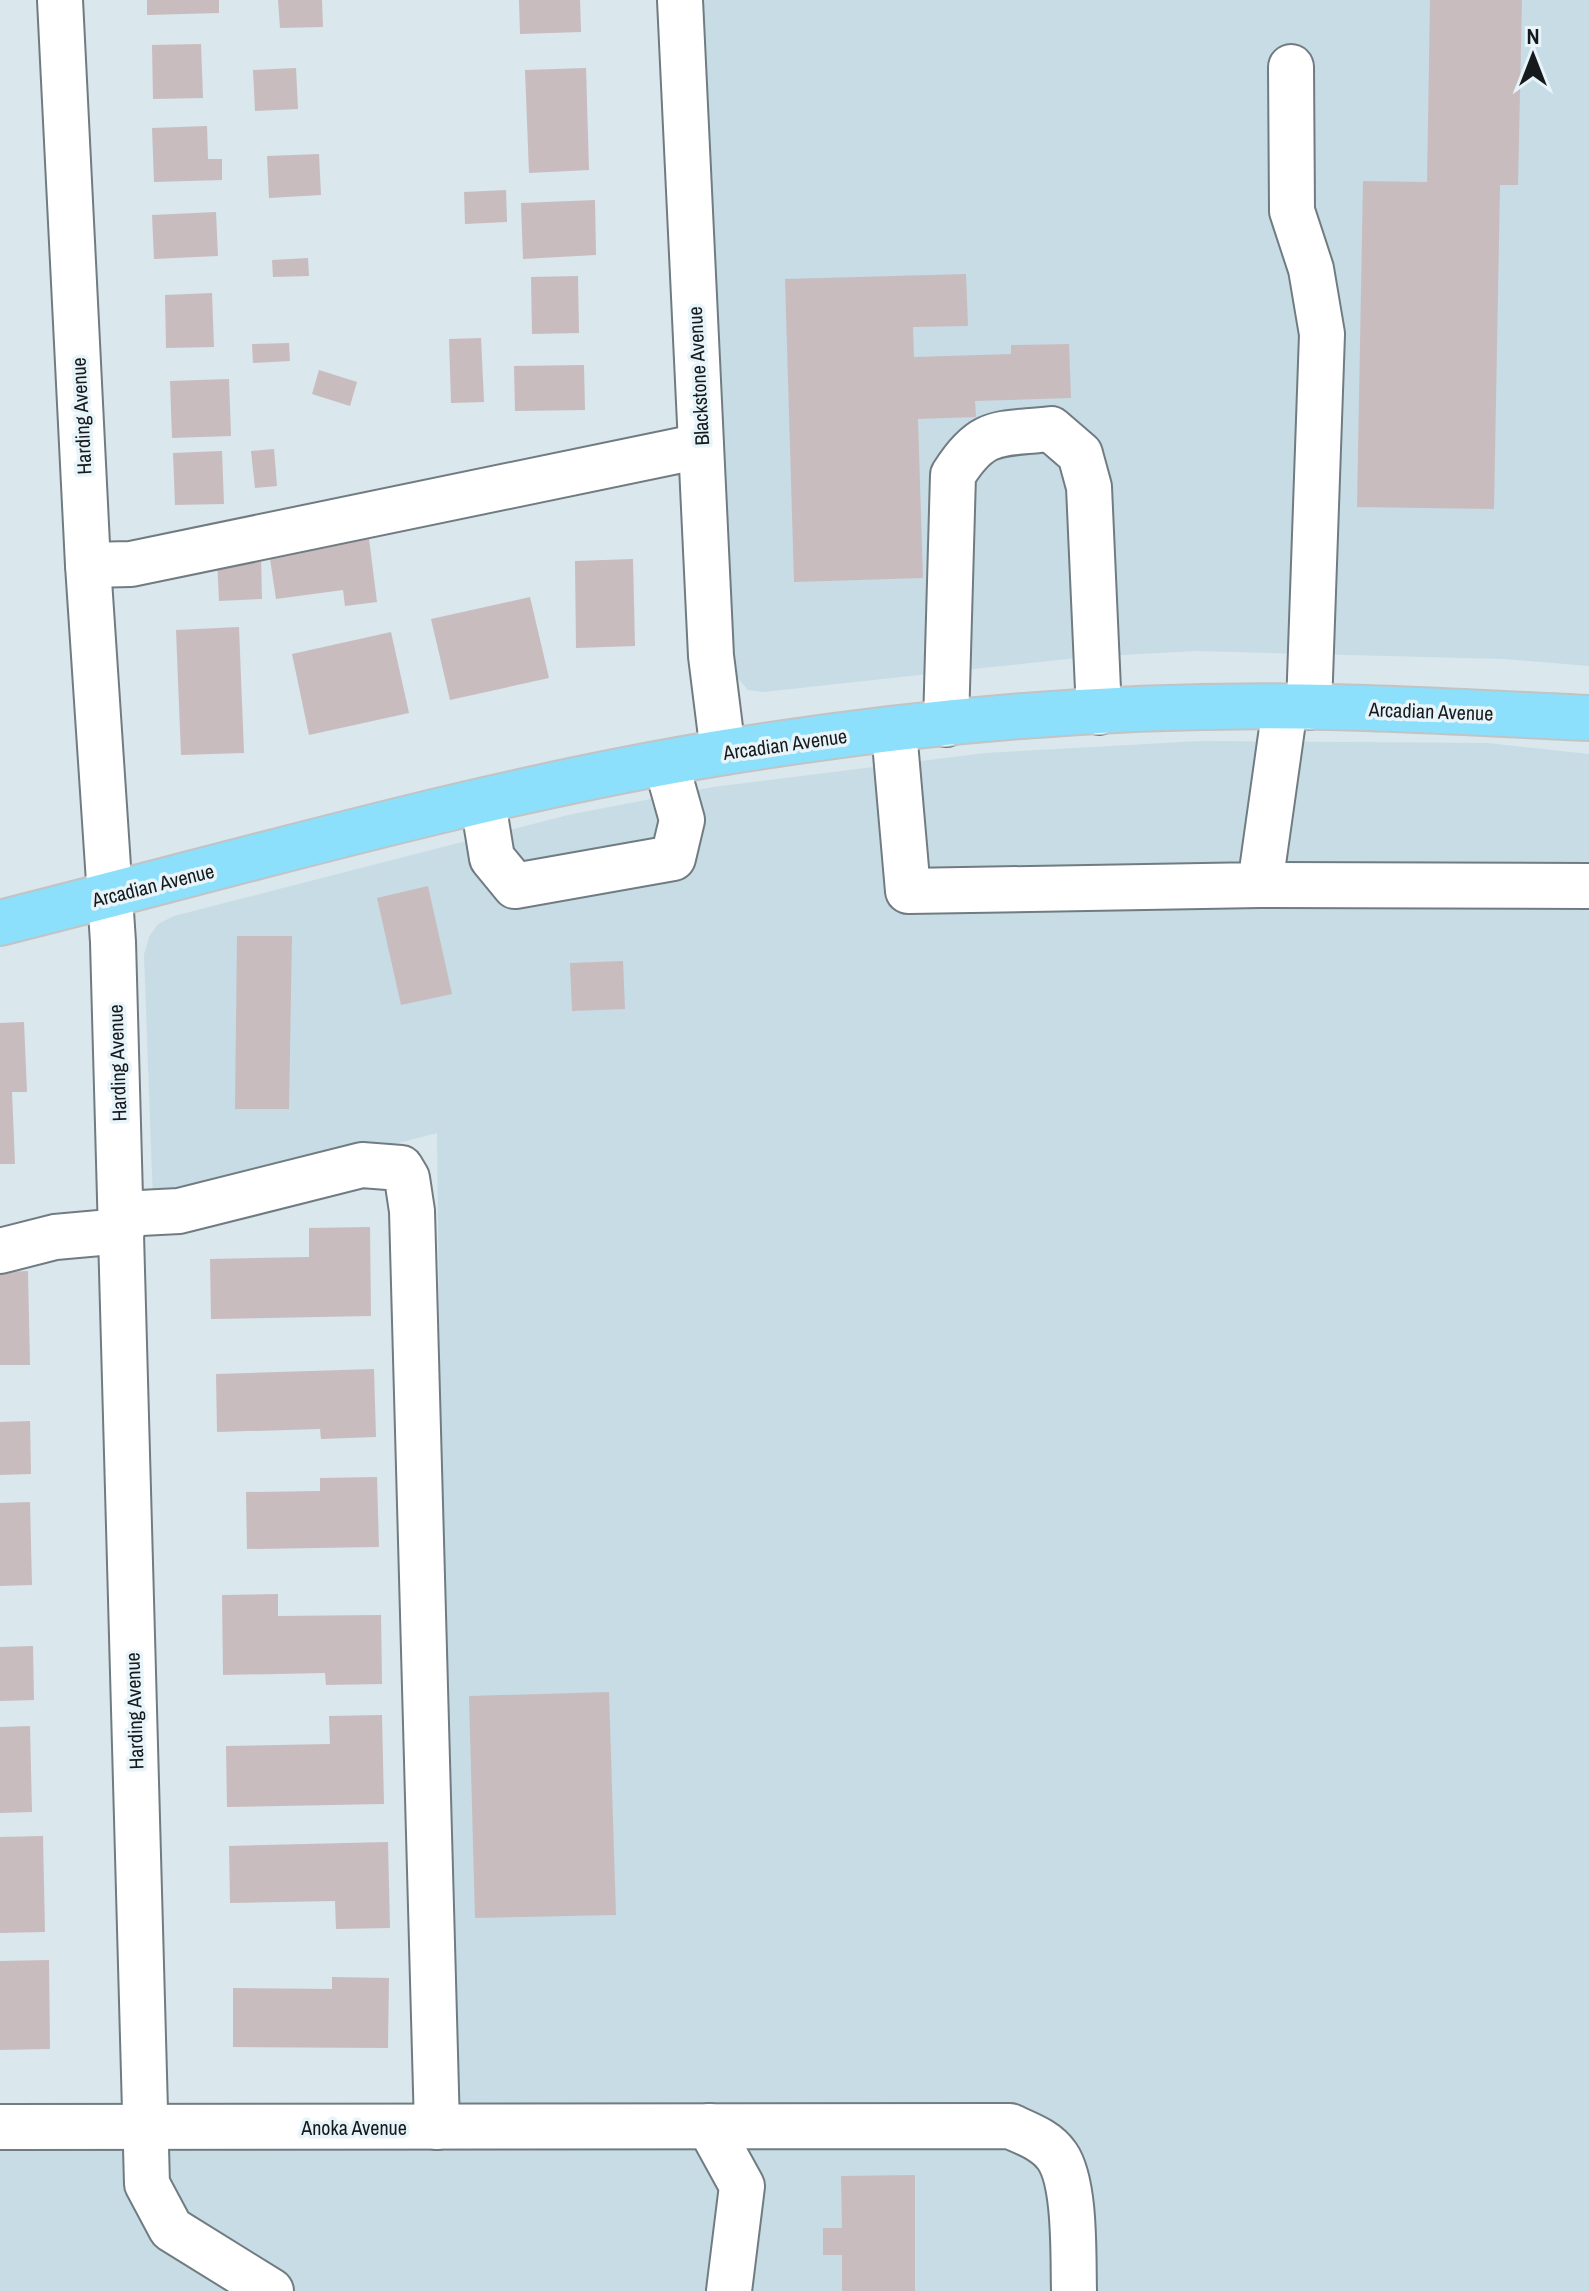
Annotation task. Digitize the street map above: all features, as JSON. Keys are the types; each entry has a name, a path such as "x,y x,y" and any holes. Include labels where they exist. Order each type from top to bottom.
{"main road":[{"name":"Arcadian Avenue","path":"0,923 483,803 723,752 946,724 1099,712 1297,707 1589,718"}],"street":[{"name":"Harding Avenue","path":"60,0 88,565 110,896 122,1222 147,2184 171,2229 271,2291"},
{"name":"Blackstone Avenue","path":"680,0 711,656 723,752"},
{"path":"1260,885 1297,707 1322,334 1311,269 1292,211 1291,67"},
{"path":"946,724 953,475 967,452 987,436 1051,429 1080,454 1089,487 1099,712"},
{"path":"88,565 131,564 701,446"},
{"path":"894,731 908,891 1260,885 1589,886"},
{"path":"483,803 492,858 515,886 673,858 682,820 666,763"},
{"path":"0,1251 179,1211 362,1165 401,1168 407,1178 412,1211 437,2127"},
{"path":"709,2126 742,2186 729,2291"},
{"name":"Anoka Avenue","path":"0,2127 1010,2126 1041,2140 1058,2157 1071,2205 1074,2291"}],"shaded area":[{"path":"703,0 1589,0 1589,666 1505,659 1196,651 1085,657 763,692 748,690 736,676 731,643"},
{"path":"1201,741 1487,743 1589,754 1589,2291 0,2291 0,2142 449,2140 437,1133 272,1175 153,1200 144,955 149,937 158,924 174,916 568,815 713,787 985,753"}],"building":[{"path":"147,0 219,0 219,13 147,15"},
{"path":"278,0 322,0 323,27 280,28"},
{"path":"519,0 580,0 581,32 520,34"},
{"path":"1430,0 1522,0 1518,185 1500,185 1494,509 1357,507 1363,181 1427,182"},
{"path":"201,44 203,98 153,99 152,45"},
{"path":"296,68 298,109 255,111 253,70"},
{"path":"586,68 589,170 529,173 525,70"},
{"path":"207,126 208,159 222,159 222,180 154,182 152,128"},
{"path":"319,154 321,195 269,198 267,156"},
{"path":"506,190 507,222 465,224 464,192"},
{"path":"595,200 596,255 523,259 521,203"},
{"path":"216,212 218,256 154,259 152,215"},
{"path":"308,258 309,276 273,277 272,260"},
{"path":"966,274 968,326 913,327 914,357 1011,354 1011,345 1069,344 1071,398 975,401 976,417 918,419 923,578 794,582 785,279"},
{"path":"578,276 579,333 532,334 531,277"},
{"path":"212,293 214,347 166,348 165,295"},
{"path":"481,338 484,402 451,403 449,339"},
{"path":"289,343 290,361 253,363 252,344"},
{"path":"584,365 585,410 515,411 514,366"},
{"path":"319,370 357,382 350,406 312,394"},
{"path":"229,379 231,436 172,438 170,381"},
{"path":"274,449 277,486 255,488 251,451"},
{"path":"222,451 224,504 175,505 173,453"},
{"path":"369,539 377,602 345,606 343,590 276,599 269,552"},
{"path":"261,556 262,599 219,601 217,558"},
{"path":"633,559 635,646 576,648 575,561"},
{"path":"530,597 549,678 450,700 431,619"},
{"path":"239,627 244,753 181,755 176,630"},
{"path":"391,632 409,713 309,735 292,654"},
{"path":"428,886 452,994 401,1005 377,898"},
{"path":"237,936 292,936 289,1109 235,1109"},
{"path":"623,961 625,1009 572,1011 570,963"},
{"path":"24,1022 27,1092 12,1092 15,1164 0,1164 0,1023"},
{"path":"370,1227 371,1316 211,1319 210,1259 309,1257 309,1228"},
{"path":"28,1271 30,1365 0,1365 0,1272"},
{"path":"374,1369 376,1437 321,1439 320,1429 217,1432 216,1374"},
{"path":"30,1421 31,1474 0,1475 0,1422"},
{"path":"377,1477 379,1547 247,1549 246,1492 320,1491 320,1478"},
{"path":"30,1502 32,1585 0,1586 0,1503"},
{"path":"278,1594 278,1616 381,1615 382,1684 326,1685 325,1673 223,1675 222,1595"},
{"path":"33,1646 34,1700 0,1701 0,1647"},
{"path":"609,1692 616,1915 475,1918 469,1696"},
{"path":"382,1715 384,1804 227,1807 226,1746 330,1744 329,1716"},
{"path":"30,1726 32,1812 0,1813 0,1727"},
{"path":"43,1836 45,1932 0,1933 0,1837"},
{"path":"388,1842 390,1928 336,1929 335,1901 230,1903 229,1846"},
{"path":"49,1960 50,2049 0,2050 0,1961"},
{"path":"332,1977 389,1978 388,2048 233,2047 233,1988 332,1989"},
{"path":"915,2175 915,2291 842,2291 842,2255 823,2255 823,2228 842,2228 841,2176"}]}
